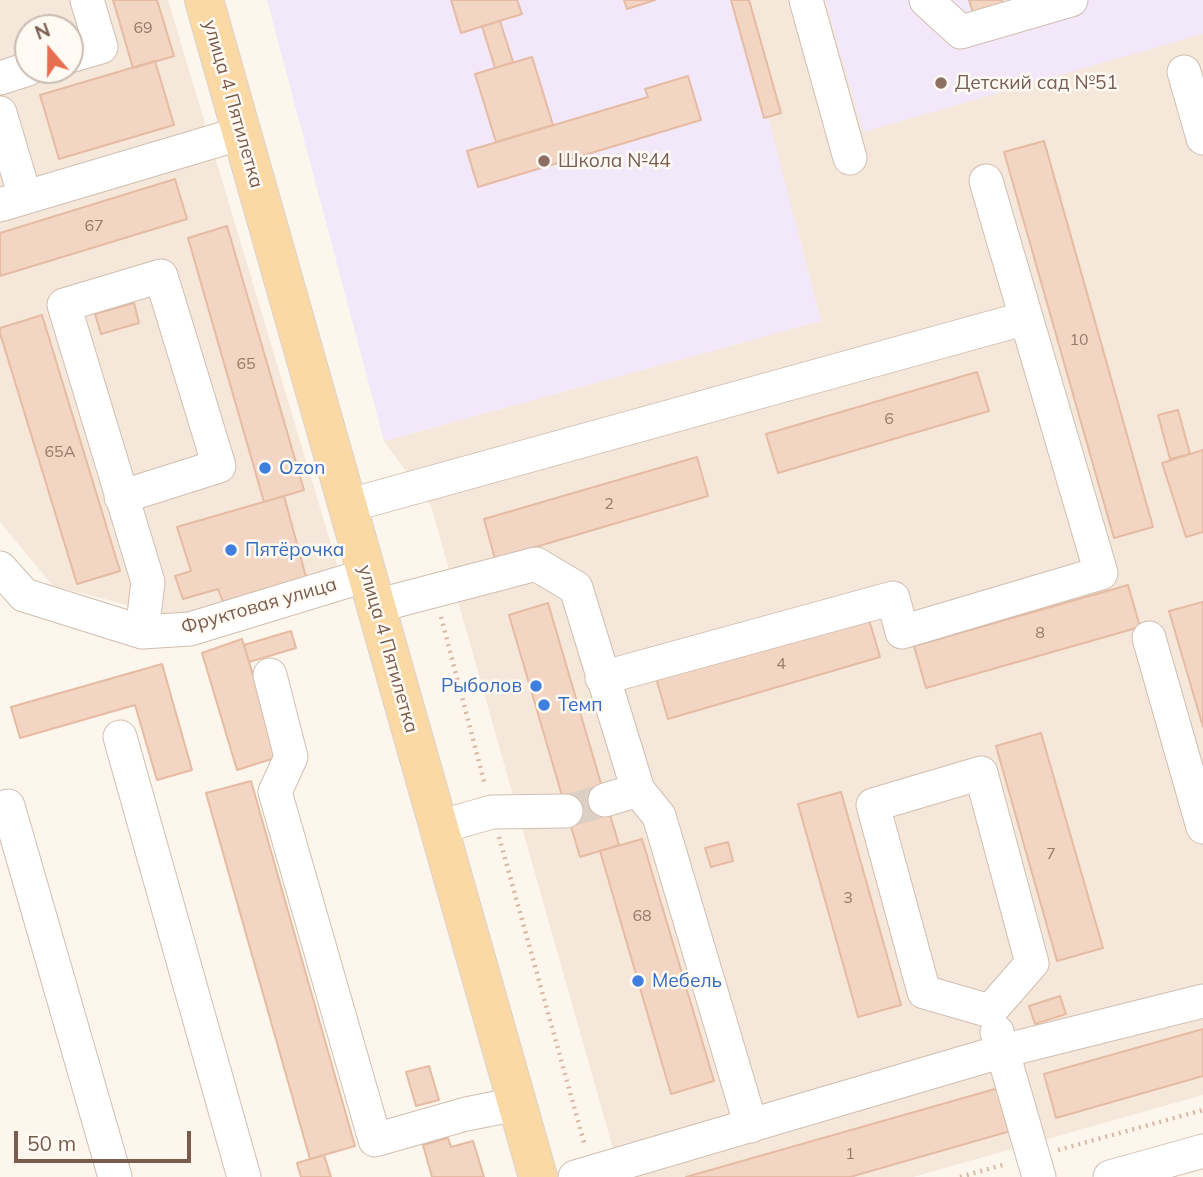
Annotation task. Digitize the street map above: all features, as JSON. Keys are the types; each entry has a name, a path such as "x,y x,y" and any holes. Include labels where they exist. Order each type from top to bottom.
{"main road":[{"name":"улица 4 Пятилетка","path":"204,0 538,1177"}],"street":[{"path":"84,52 101,47 87,0"},
{"path":"806,0 850,158"},
{"path":"926,0 961,32 1071,0"},
{"path":"1184,72 1203,138"},
{"path":"0,113 13,201 242,132"},
{"path":"602,678 893,598 902,632 1101,573 986,181"},
{"path":"121,497 219,466 161,276 64,304 121,497 148,582 142,632"},
{"path":"347,506 1027,318"},
{"name":"Фруктовая улица","path":"0,568 24,595 142,632 190,629 371,590 434,591 536,564 576,588 638,790"},
{"path":"1149,638 1203,827"},
{"path":"270,675 291,757 275,792 375,1140 466,1114 517,1104"},
{"path":"120,737 244,1177"},
{"path":"981,773 1032,963 990,1011 924,992 873,805 981,773"},
{"path":"606,800 638,790 659,816 751,1126"},
{"path":"8,806 115,1177"},
{"path":"439,827 492,812 566,811"},
{"path":"583,1175 1003,1051 1203,1001"},
{"path":"990,1011 1036,1167"},
{"path":"1110,1177 1155,1171 1203,1151"}],"path":[{"path":"434,591 583,1175"},
{"path":"960,1177 1036,1167 1203,1110"}],"shaded area":[{"path":"0,0 168,0 339,571 183,619 53,586 0,522"},
{"name":"Школа №44","path":"267,0 738,0 821,321 384,441"},
{"path":"738,0 1203,0 1203,1095 913,1177 621,1177 431,506 384,441 820,321"},
{"name":"Детский сад №51","path":"825,0 1203,0 1203,34 863,132"}],"building":[{"path":"113,0 157,0 174,56 133,68"},
{"path":"451,0 517,0 522,14 461,33"},
{"path":"624,0 655,0 627,9"},
{"path":"731,0 749,0 781,113 764,118"},
{"path":"969,0 1002,0 1004,8 974,17"},
{"path":"500,21 513,62 495,68 482,26"},
{"path":"532,57 553,125 496,142 475,74"},
{"path":"155,61 174,125 59,159 40,95"},
{"path":"688,76 701,120 478,187 467,151 648,97 645,89"},
{"path":"1044,141 1153,527 1114,538 1004,152"},
{"path":"175,179 187,219 0,276 0,233"},
{"path":"227,226 304,490 264,502 188,238"},
{"path":"134,303 139,323 101,334 95,314"},
{"path":"42,315 120,571 77,584 0,333 0,328"},
{"path":"977,372 989,411 778,473 766,434"},
{"path":"1178,410 1190,454 1170,459 1158,415"},
{"path":"1203,450 1203,532 1186,537 1162,463"},
{"path":"697,457 708,496 495,559 484,519"},
{"path":"284,496 306,577 223,602 218,589 183,599 175,576 191,571 177,527"},
{"path":"1128,585 1140,627 926,688 914,646"},
{"path":"1203,602 1203,727 1169,611"},
{"path":"548,603 619,845 580,857 509,615"},
{"path":"868,616 880,657 668,719 656,678"},
{"path":"291,631 296,648 249,662 244,645"},
{"path":"242,639 278,757 237,770 202,653"},
{"path":"162,664 192,770 157,780 135,705 20,738 11,707"},
{"path":"1041,733 1103,948 1057,961 996,746"},
{"path":"251,781 355,1146 310,1159 206,793"},
{"path":"841,792 901,1005 858,1017 798,804"},
{"path":"642,839 714,1081 671,1094 600,851"},
{"path":"728,842 733,861 711,867 705,848"},
{"path":"1060,996 1066,1014 1035,1024 1029,1006"},
{"path":"1203,1029 1203,1076 1056,1118 1044,1074"},
{"path":"429,1066 439,1100 416,1106 406,1072"},
{"path":"1002,1087 1014,1130 850,1177 686,1177"},
{"path":"448,1138 451,1147 473,1141 484,1177 432,1177 423,1145"},
{"path":"324,1155 331,1177 301,1177 297,1163"}],"tunnel":[{"path":"566,811 605,800"}],"place":[{"name":"Детский сад №51","path":"941,83"},
{"name":"Школа №44","path":"544,161"},
{"name":"Ozon","path":"265,468"},
{"name":"Пятёрочка","path":"231,550"},
{"name":"Рыболов","path":"536,686"},
{"name":"Темп","path":"544,705"},
{"name":"Мебель","path":"638,981"}]}
